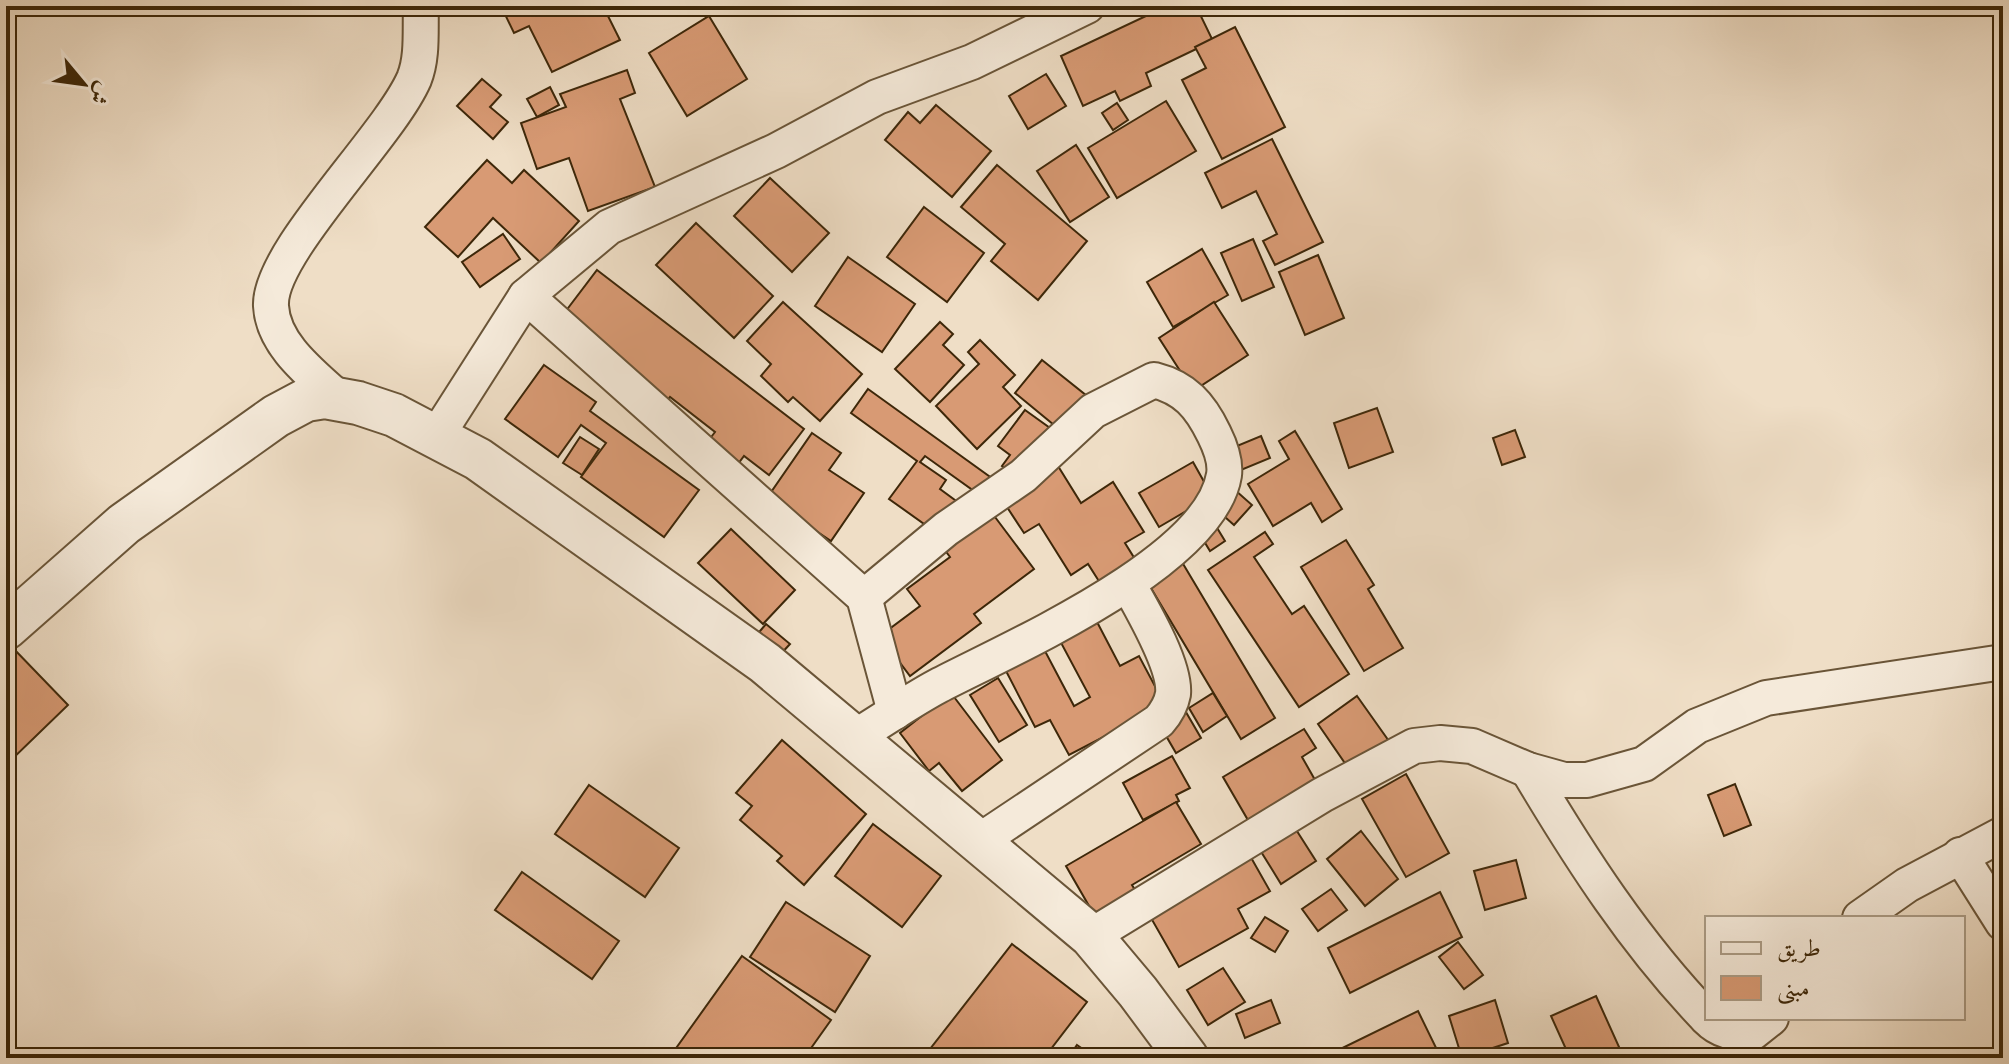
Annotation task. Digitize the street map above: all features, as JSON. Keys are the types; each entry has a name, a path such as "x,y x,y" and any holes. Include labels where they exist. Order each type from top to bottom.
{"street":[{"path":"338,398 284,342 270,305 275,279 288,254 368,150 414,79 419,62 421,6"},
{"path":"436,437 526,296 609,227 776,151 877,97 972,62 1087,6"},
{"path":"526,296 864,597 895,712"},
{"path":"855,737 928,692 1128,584 1180,542 1205,517 1219,491 1224,472 1220,447 1203,411 1175,386 1154,380 1093,411 1023,476 946,529 864,597"},
{"path":"6,628 124,524 276,416 306,400 338,398 394,415 478,459 765,663 1091,936 1187,1058"},
{"path":"978,842 1159,721 1168,710 1173,685 1158,641 1128,584"},
{"path":"1091,936 1322,795 1414,746 1440,743 1472,746 1528,770 1564,780 1587,780 1644,764 1697,726 1766,698 2003,662"},
{"path":"1528,770 1586,866 1673,983 1705,1016"},
{"path":"1863,916 1907,885 2003,834"},
{"path":"1960,855 2003,923"},
{"path":"1709,1020 1730,1032 1752,1033 1768,1020"}],"building":[{"path":"501,6 603,6 620,40 552,72 529,26 514,33"},
{"path":"733,6 763,6 736,15"},
{"path":"783,6 824,6 783,12"},
{"path":"1141,6 1196,6 1213,41 1146,73 1151,86 1120,101 1115,91 1083,106 1061,56 1146,16"},
{"path":"709,16 747,79 687,116 649,53"},
{"path":"1235,27 1285,127 1222,159 1182,80 1206,68 1195,47"},
{"path":"627,70 635,93 620,99 655,187 588,211 569,158 537,169 521,123 566,107 560,94"},
{"path":"1046,74 1066,106 1028,129 1009,96"},
{"path":"482,79 501,95 490,107 508,122 493,139 457,106"},
{"path":"550,87 559,105 537,117 527,99"},
{"path":"1166,101 1196,151 1117,198 1088,148"},
{"path":"1117,103 1128,120 1113,130 1102,113"},
{"path":"936,105 991,151 952,197 885,140 908,112 920,123"},
{"path":"1272,139 1323,242 1275,265 1263,241 1277,234 1256,191 1222,208 1205,173"},
{"path":"1076,145 1109,197 1070,222 1037,171"},
{"path":"487,160 512,183 524,170 579,221 541,263 493,218 458,257 425,227"},
{"path":"997,165 1087,241 1038,300 991,261 1005,244 961,207"},
{"path":"770,178 829,233 792,272 734,216"},
{"path":"924,207 984,253 947,302 887,257"},
{"path":"696,223 773,296 734,338 656,265"},
{"path":"503,234 520,259 480,287 462,262"},
{"path":"1253,239 1274,287 1242,301 1221,253"},
{"path":"1202,249 1228,295 1173,327 1147,282"},
{"path":"1318,255 1344,318 1305,335 1279,272"},
{"path":"848,257 915,304 882,352 815,306"},
{"path":"597,270 804,429 769,475 744,456 732,472 702,449 715,432 670,397 663,406 559,320"},
{"path":"783,302 862,374 820,421 793,397 788,402 761,376 771,364 747,341"},
{"path":"1214,302 1248,355 1193,391 1159,338"},
{"path":"940,322 953,334 943,345 964,365 930,402 895,369"},
{"path":"980,340 1015,375 1003,387 1021,406 977,449 936,406 979,364 968,352"},
{"path":"1042,360 1092,400 1065,434 1015,393"},
{"path":"544,365 596,402 590,411 699,490 664,537 581,477 606,443 581,425 558,457 505,419"},
{"path":"868,389 993,479 981,496 925,456 920,462 946,480 940,489 963,506 941,536 889,499 917,461 851,413"},
{"path":"1377,408 1393,452 1349,468 1334,423"},
{"path":"1025,410 1050,428 1015,475 1002,466 1010,455 998,446"},
{"path":"1515,430 1525,457 1502,465 1493,438"},
{"path":"1295,431 1342,509 1322,522 1311,503 1273,526 1248,484 1289,459 1279,441"},
{"path":"812,433 841,453 829,470 864,493 831,541 767,498"},
{"path":"1261,436 1270,458 1241,470 1232,448"},
{"path":"580,437 599,449 582,475 563,463"},
{"path":"1193,462 1212,496 1159,527 1139,493"},
{"path":"1058,466 1081,503 1113,482 1144,532 1125,543 1138,564 1102,586 1088,564 1071,575 1039,524 1024,533 1003,501"},
{"path":"1235,490 1252,505 1234,525 1217,510"},
{"path":"989,509 1034,569 974,614 981,623 910,676 880,636 920,606 907,589 950,557 941,545"},
{"path":"1208,513 1225,541 1210,551 1193,523"},
{"path":"731,529 795,590 763,624 698,563"},
{"path":"1265,532 1273,544 1254,557 1292,614 1304,606 1349,674 1299,707 1208,570"},
{"path":"1346,540 1374,585 1368,589 1403,648 1364,671 1301,567"},
{"path":"1173,547 1275,718 1241,739 1139,568"},
{"path":"1096,620 1120,666 1139,656 1165,705 1069,755 1050,720 1035,727 1006,671 1045,651 1074,706 1090,697 1059,639"},
{"path":"766,624 790,644 778,657 755,637"},
{"path":"12,647 68,705 6,765 6,653"},
{"path":"998,678 1027,725 999,742 970,695"},
{"path":"951,693 1002,760 962,791 939,763 929,771 900,733"},
{"path":"1213,693 1227,716 1203,732 1189,708"},
{"path":"1357,696 1391,744 1351,772 1318,724"},
{"path":"1183,707 1201,738 1176,753 1158,722"},
{"path":"1304,729 1316,748 1302,757 1319,787 1252,827 1223,777"},
{"path":"782,740 866,814 804,885 777,861 782,856 740,820 752,806 736,793"},
{"path":"1172,756 1190,788 1176,795 1179,801 1143,820 1123,783"},
{"path":"1406,774 1449,853 1406,877 1362,799"},
{"path":"1735,784 1751,825 1724,836 1708,795"},
{"path":"589,785 679,848 645,897 555,834"},
{"path":"1176,802 1201,844 1132,885 1137,893 1096,918 1066,866"},
{"path":"873,824 941,876 902,927 835,876"},
{"path":"1295,828 1316,861 1281,884 1260,850"},
{"path":"1361,831 1398,879 1365,906 1327,859"},
{"path":"1249,854 1270,891 1238,909 1248,928 1179,967 1147,911"},
{"path":"1516,860 1526,898 1485,910 1474,871"},
{"path":"522,872 619,941 592,979 495,910"},
{"path":"1331,889 1347,910 1318,931 1302,909"},
{"path":"1440,892 1462,937 1350,993 1328,948"},
{"path":"786,902 870,956 835,1012 750,957"},
{"path":"1265,917 1288,931 1275,952 1251,938"},
{"path":"1458,942 1483,975 1464,989 1439,957"},
{"path":"1012,944 1087,1002 1044,1058 923,1058"},
{"path":"742,956 831,1020 804,1058 669,1058"},
{"path":"1223,968 1245,1002 1208,1025 1187,990"},
{"path":"1596,996 1624,1058 1570,1058 1551,1016"},
{"path":"1271,1000 1280,1023 1245,1038 1236,1014"},
{"path":"1495,1000 1508,1043 1462,1058 1449,1016"},
{"path":"1418,1011 1441,1058 1322,1058"},
{"path":"1077,1045 1096,1058 1068,1058"}]}
